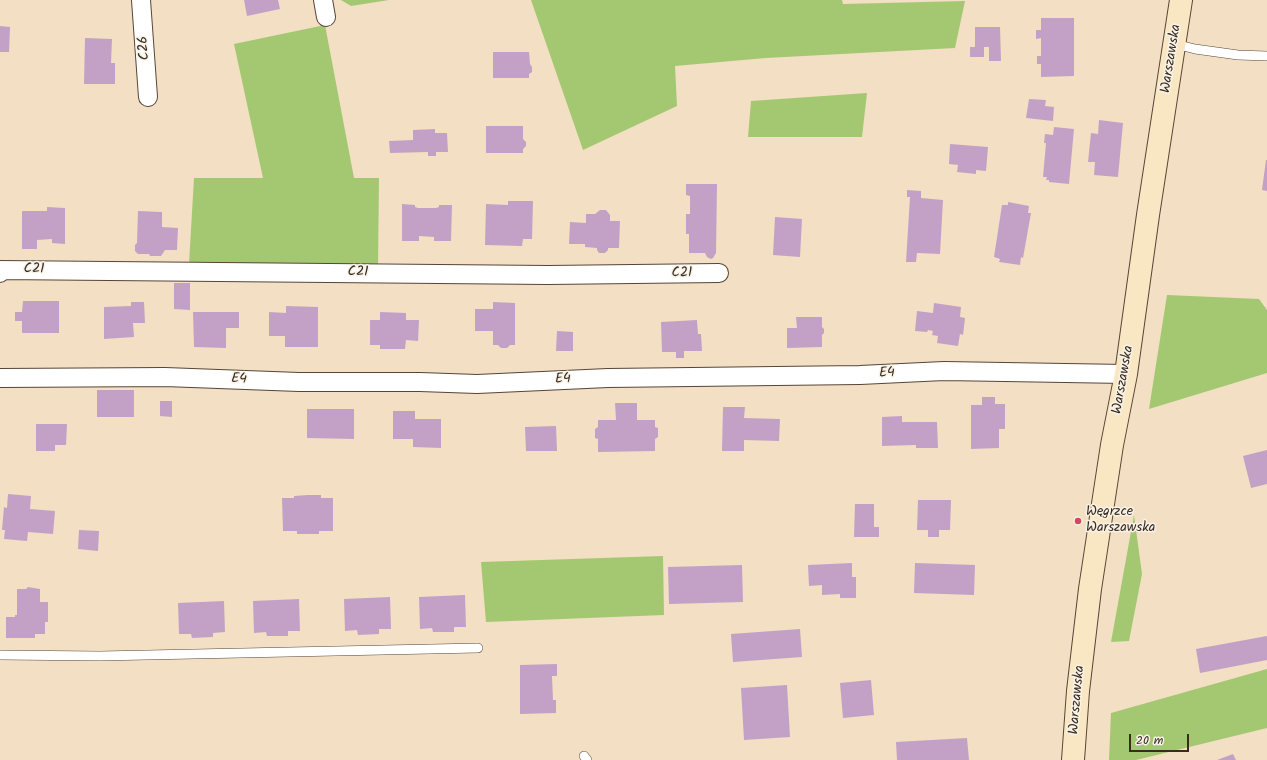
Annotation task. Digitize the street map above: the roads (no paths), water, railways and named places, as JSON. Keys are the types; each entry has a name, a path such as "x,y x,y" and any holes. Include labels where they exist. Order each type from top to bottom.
{"main road":[{"name":"Warszawska","path":"1073,760 1078,691 1090,589 1112,445 1126,374 1148,216 1182,0"}],"street":[{"name":"C26","path":"141,0 148,97"},
{"name":"C21","path":"0,273 0,270 548,275 718,273"},
{"name":"E4","path":"0,378 165,377 299,382 420,382 477,384 608,378 860,375 944,371 1126,374"}],"lane":[{"path":"1175,44 1195,49 1238,55 1267,56"},
{"path":"0,655 100,656 478,648"}],"place":[{"name":"Węgrzce Warszawska","path":"1078,521"}]}
